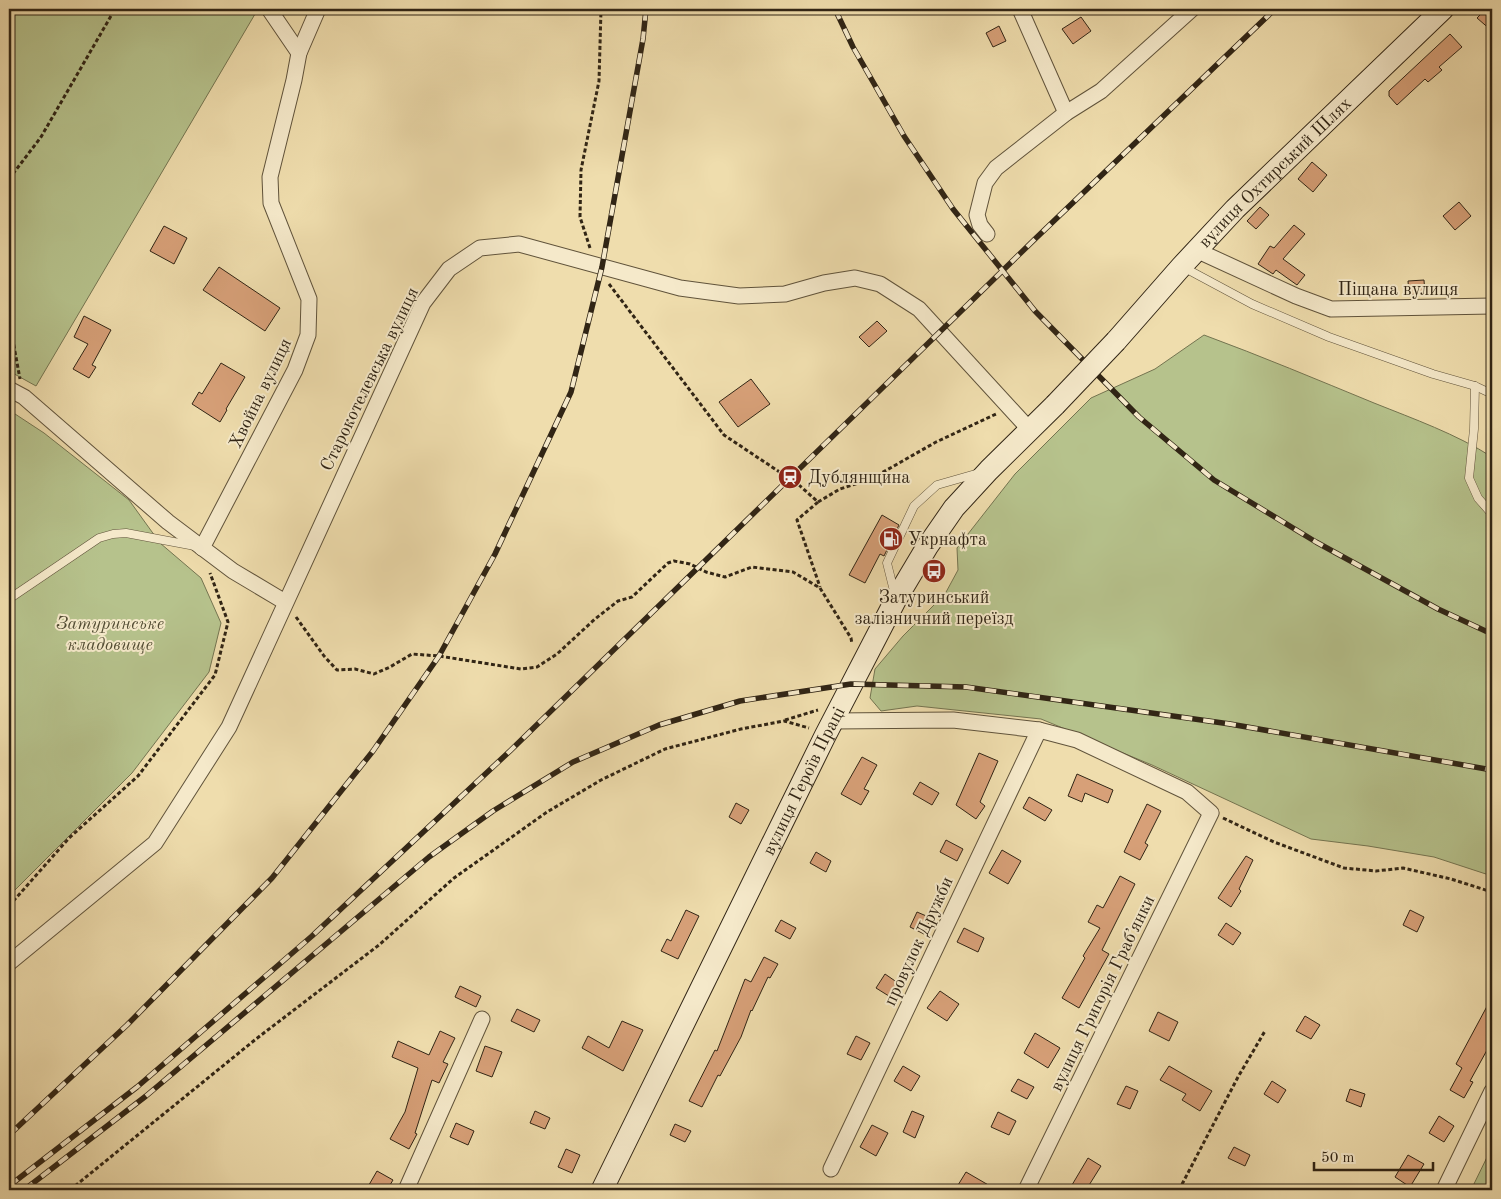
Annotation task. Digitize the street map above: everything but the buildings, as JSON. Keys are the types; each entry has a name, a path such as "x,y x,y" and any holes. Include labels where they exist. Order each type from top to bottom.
{"main road":[{"name":"вулиця Охтирський Шлях","path":"1054,405 1116,342 1196,250 1235,209 1443,9"},
{"name":"вулиця Героїв Праці","path":"602,1190 828,721 896,599 927,546 954,508 988,470 1054,405"}],"street":[{"path":"269,9 299,53"},
{"name":"Хвойна вулиця","path":"202,548 295,370 308,335 309,299 271,203 270,177 299,53 318,9"},
{"path":"1020,9 1066,113"},
{"path":"987,234 980,225 977,215 985,183 996,168 1066,113 1101,91 1192,9"},
{"name":"Старокотелевська вулиця","path":"9,963 155,844 230,727 285,602 423,303 449,269 480,248 519,244 680,288 739,296 785,294 855,278 880,284 919,309 1029,429"},
{"name":"Піщана вулиця","path":"1196,250 1296,296 1331,309 1492,306"},
{"path":"9,389 24,397 168,522 233,572 285,602"},
{"path":"828,721 954,720 1039,730 1077,740 1187,792 1211,813"},
{"name":"провулок Дружби","path":"831,1168 1039,730"},
{"name":"вулиця Григорія Грабʼянки","path":"1026,1190 1211,813"},
{"path":"406,1190 482,1019"},
{"path":"1444,1190 1492,1091"}],"lane":[{"path":"1181,267 1252,304 1329,338 1433,374 1475,386 1492,394"},
{"path":"1475,386 1474,429 1469,478 1478,498 1492,514"},
{"path":"896,599 886,563 914,506 937,485 988,470"},
{"path":"9,599 99,538 113,534 126,533 202,548"}],"path":[{"path":"9,179 41,138 116,9"},
{"path":"9,319 24,397"},
{"path":"852,646 851,638 820,588 797,520 818,502 840,489 871,479 936,442 1010,408"},
{"path":"798,485 818,502"},
{"path":"9,906 68,838 138,776 215,675 228,622 202,548"},
{"path":"285,602 324,656 337,670 355,669 374,674 412,654 439,656 521,669 537,667 557,654 618,601 632,597 668,564 674,561 690,564 706,572 725,576 752,567 793,572 820,588"},
{"path":"784,721 808,727 828,721"},
{"path":"70,1190 256,1039 379,945 454,878 546,812 601,780 665,749 741,729 784,721 828,721"},
{"path":"1211,813 1274,842 1344,868 1376,871 1403,868 1452,879 1492,892"},
{"path":"1179,1190 1238,1077 1265,1031"}],"green space":[{"path":"9,9 258,9 36,386 9,371"},
{"path":"1204,335 1434,427 1492,457 1492,876 1434,857 1311,839 1152,765 1041,719 917,706 881,711 870,698 875,669 903,636 945,594 958,570 957,548 1015,474 1091,398 1155,369"},
{"name":"Затуринське кладовище","path":"9,410 44,433 129,500 160,543 201,578 221,623 209,672 132,773 9,896"},
{"path":"1492,1147 1492,1190 1471,1190"}],"railway":[{"path":"9,1135 127,1025 272,878 373,751 439,656 495,554 571,392 602,267 643,39 646,9"},
{"path":"835,9 853,47 904,136 953,209 1035,311 1139,417 1214,480 1316,542 1438,609 1492,634"},
{"path":"9,1186 137,1087 312,936 511,750 1035,239 1275,9"},
{"path":"24,1190 146,1096 429,857 493,811 573,762 659,725 740,701 851,684 966,687 1230,724 1492,770"}],"place":[{"name":"Дублянщина","path":"790,477"},
{"name":"Укрнафта","path":"891,539"},
{"name":"Затуринський залізничний переїзд","path":"934,571"}]}
